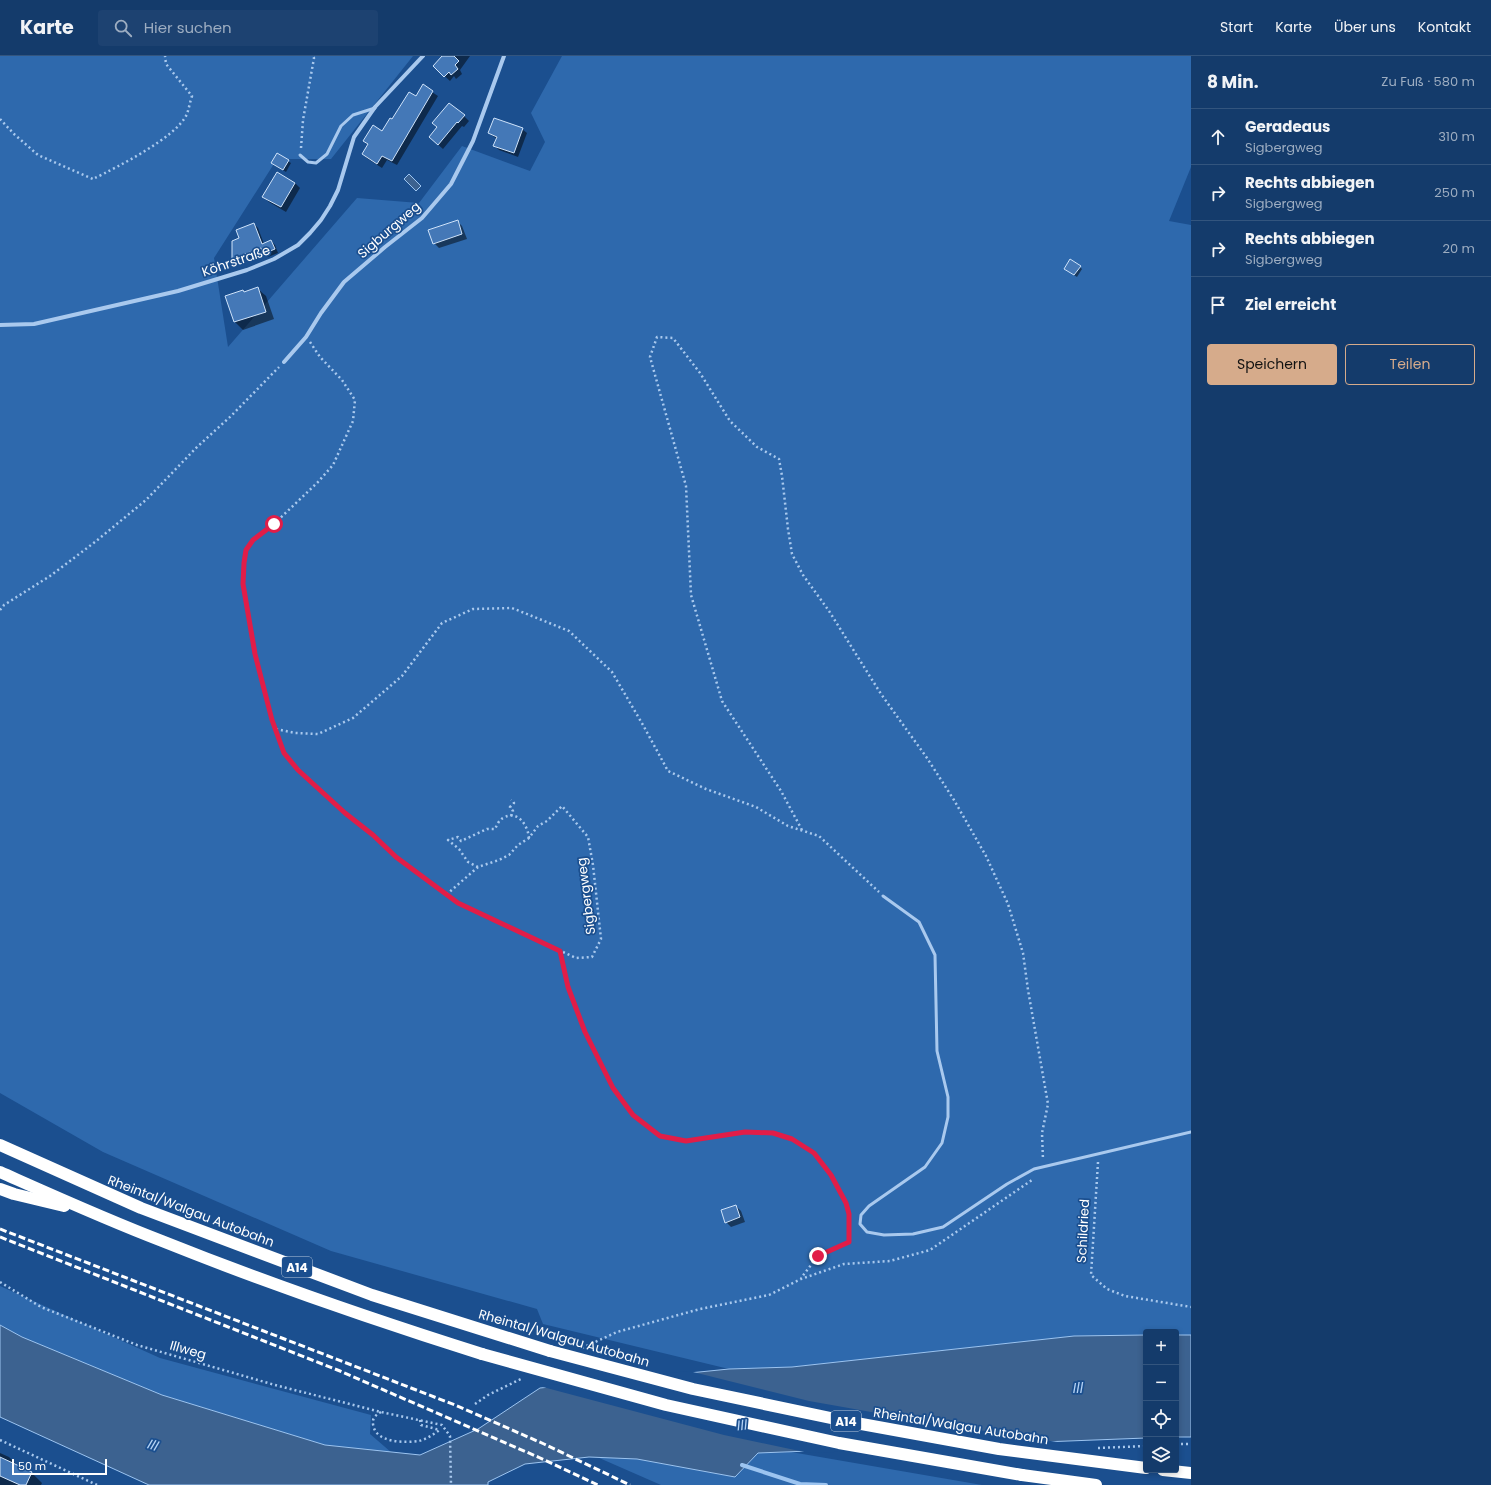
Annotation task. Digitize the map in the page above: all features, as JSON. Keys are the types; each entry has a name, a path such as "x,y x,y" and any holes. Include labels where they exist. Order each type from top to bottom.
{"highway":[{"name":"Rheintal/Walgau Autobahn","path":"0,1145 141,1208 372,1294 550,1351 693,1389 845,1421 999,1449 1143,1468"},
{"name":"A14","path":"0,1172 96,1214 233,1269 392,1325 535,1370 666,1405 839,1443 1022,1475 1096,1485"},
{"path":"0,1188 14,1194 96,1214"},
{"path":"1179,1472 1191,1473"}],"street":[{"name":"Köhrstraße","path":"0,325 34,324 178,291 247,270 274,259 298,245 321,220 338,190 354,137 375,107 424,56"},
{"name":"Sigburgweg","path":"284,362 306,337 321,313 344,282 422,218 451,184 473,141 504,56"}],"lane":[{"path":"300,155 308,162 316,163 327,154 341,126 352,115 375,107"},
{"path":"883,896 919,922 935,955 938,1051 948,1097 948,1117 942,1143 925,1167 869,1206 861,1215 860,1224 867,1232 884,1235 913,1234 943,1227 1022,1174 1098,1153 1191,1132"}],"path":[{"path":"0,119 14,134 38,155 93,179 129,161 174,130 186,115 192,96 166,64 165,56"},
{"path":"300,155 302,120 311,80 313,56"},
{"name":"Sigbergweg","path":"306,337 320,357 342,380 355,400 353,421 333,465 318,482 274,524 253,540 246,550 243,584 255,654 275,729 284,753 298,770 396,857 458,903 576,958 592,957 601,939 594,866 588,837 562,806 547,821 538,826 529,838"},
{"path":"581,1348 617,1332 700,1310 769,1295 801,1279 844,1264 890,1261 930,1250 1040,1175 1043,1167 1042,1133 1048,1104 1023,953 1008,904 986,856 954,800 881,694 829,611 803,575 792,554 779,459 757,447 730,421 700,373 673,338 657,337 650,357 686,486 690,595 722,701 782,791 802,830"},
{"path":"0,610 4,605 50,576 90,546 146,500 196,448 231,416 284,362"},
{"path":"275,729 295,733 318,734 353,718 402,676 442,623 473,609 512,608 569,631 612,672 668,771 706,790 756,807 788,826 819,836 883,896"},
{"path":"510,816 513,811 510,807 514,803 511,800"},
{"path":"446,895 478,867 509,855 518,845 529,838 526,825 521,819 510,816 501,819 495,828 487,829 461,841 458,837 448,840 460,849 468,862 478,867"},
{"path":"560,951 568,987 585,1032 613,1088 633,1115 660,1136 686,1141 745,1132 773,1133 792,1139 814,1153 831,1175 846,1203 849,1214 849,1242 818,1256 801,1279"},
{"name":"Schildried","path":"1098,1153 1091,1275 1107,1289 1125,1296 1191,1307"},
{"name":"Illweg","path":"0,1282 41,1307 137,1345 275,1385 381,1412 442,1425 450,1436 451,1485"},
{"path":"475,1404 488,1395 527,1376"},
{"path":"381,1412 376,1415 373,1421 374,1430 380,1436 401,1442 420,1440 440,1430 421,1424 419,1420"},
{"path":"0,1440 97,1485"},
{"path":"1179,1444 1191,1444"}],"shaded area":[{"path":"0,56 413,56 331,159 277,159 214,258 228,347 357,198 419,203 462,146 530,171 545,142 531,113 562,56 1191,56 1191,167 1169,221 1191,225 1191,1335 1179,1335 1179,1329 1143,1329 1143,1335 1074,1336 792,1367 729,1369 543,1324 537,1309 331,1251 103,1152 0,1093"},
{"path":"0,1286 160,1358 371,1415 370,1434 392,1453 325,1445 162,1395 22,1337 0,1325"},
{"path":"791,1452 982,1485 661,1485 597,1457 637,1459 735,1477 758,1453"}],"water":[{"path":"409,174 421,186 416,191 404,179"},
{"name":"Ill","path":"0,1325 22,1337 162,1395 325,1445 420,1455 478,1429 540,1388 729,1369 792,1367 1074,1336 1143,1335 1143,1438 758,1453 735,1477 637,1459 589,1457 525,1464 488,1482 488,1485 149,1485 0,1417"},
{"path":"1179,1335 1191,1335 1191,1437 1179,1437"}],"pier":[{"path":"689,1371 809,1401 939,1424 1064,1443 809,1453 724,1435 539,1386"}],"building":[{"path":"442,56 454,56 459,61 455,65 458,69 451,75 449,72 444,77 433,66"},
{"path":"423,84 433,91 392,161 382,156 377,164 362,154 368,144 363,141 373,125 382,131 390,118 392,119 409,92 416,96"},
{"path":"449,103 465,115 458,123 457,122 438,145 429,137 437,127 432,123"},
{"path":"494,118 523,128 514,153 493,146 497,137 488,133"},
{"path":"277,153 289,160 283,170 271,163"},
{"path":"277,172 295,183 281,207 262,197"},
{"path":"458,220 462,234 433,244 428,230"},
{"path":"254,223 262,244 271,240 275,249 263,254 261,248 232,259 232,241 239,238 236,230"},
{"path":"1070,259 1081,266 1074,275 1064,269"},
{"path":"258,287 266,312 234,322 225,296"},
{"path":"736,1205 740,1217 725,1223 721,1210"},
{"path":"0,1457 32,1472 26,1485 20,1485 0,1476"}],"waterway":[{"path":"742,1465 800,1484 826,1485"}],"railway":[{"path":"0,1229 455,1405 544,1444 630,1485"},
{"path":"0,1237 340,1371 538,1457 598,1485"}],"route":[{"path":"274,524 253,540 246,550 243,584 255,654 272,720 284,753 298,770 345,813 373,835 396,857 446,895 458,903 560,951 568,987 585,1032 613,1088 633,1115 660,1136 686,1141 745,1132 773,1133 792,1139 814,1153 831,1175 846,1203 849,1214 849,1242 818,1256"}]}
